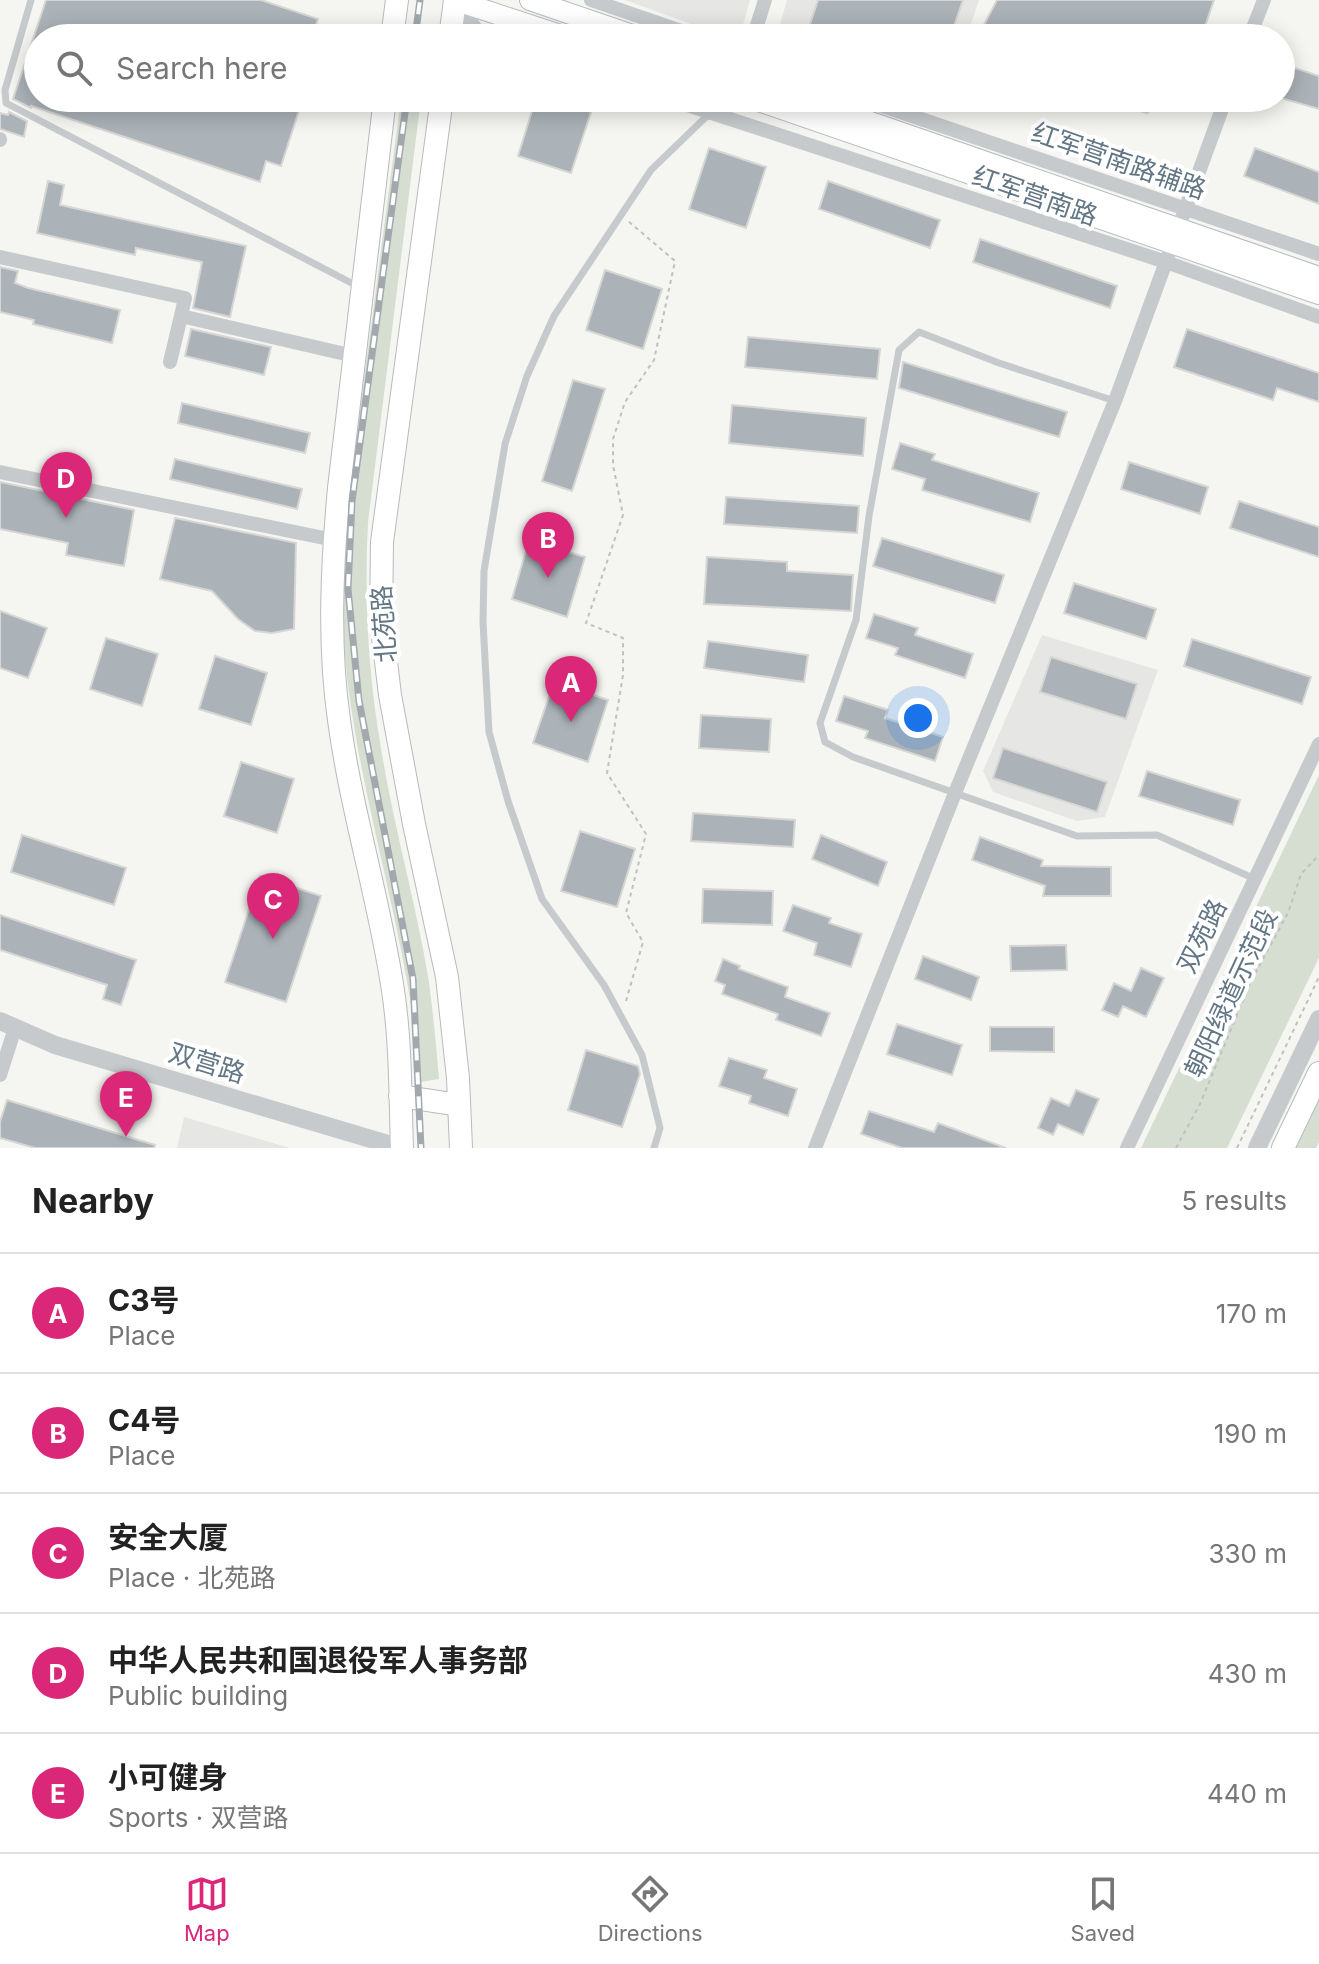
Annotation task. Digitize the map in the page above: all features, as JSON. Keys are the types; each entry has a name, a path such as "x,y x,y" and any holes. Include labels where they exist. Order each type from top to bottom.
{"main road":[{"path":"394,24 397,0"},
{"path":"452,24 455,0 513,10 541,24"},
{"path":"530,0 600,24"},
{"name":"北苑路","path":"383,112 334,540 334,655 339,721 392,984 399,1041 401,1148"},
{"name":"北苑路","path":"440,112 382,542 381,620 390,695 447,977 461,1148"},
{"name":"红军营南路","path":"790,112 1319,294"},
{"name":"红军营南路","path":"837,112 1172,244 1319,277"},
{"path":"1283,1148 1319,1073"},
{"path":"400,1096 459,1105"}],"street":[{"path":"455,0 473,24"},
{"path":"591,0 661,24"},
{"path":"757,24 765,0"},
{"path":"1255,24 1264,0"},
{"path":"707,112 1172,244 1319,317"},
{"name":"红军营南路辅路","path":"900,112 1319,254"},
{"path":"815,1148 1115,401 1221,112"},
{"path":"0,257 185,298 170,362"},
{"path":"181,316 354,356"},
{"path":"0,472 334,540"},
{"name":"双苑路","path":"1127,1148 1319,744"},
{"path":"1257,1148 1319,1019"},
{"path":"0,1075 7,1024"},
{"name":"双营路","path":"7,1024 55,1045 401,1148"}],"lane":[{"path":"24,24 31,0"},
{"path":"24,24 5,90 6,103 363,289"},
{"path":"654,1148 660,1128 642,1055 604,985 542,899 508,801 489,732 483,622 484,571 505,444 527,376 554,316 651,170 710,113"},
{"path":"1115,401 999,363 919,332 899,350 869,516 856,620 820,723 825,742 853,757 1077,836 1157,835 1256,880"}],"path":[{"path":"621,215 675,261 654,360 625,402 613,439 613,465 623,515 586,623 623,638 623,675 607,773 646,834 626,913 643,942 622,1018"},
{"name":"朝阳绿道示范段","path":"1176,1148 1200,1104 1251,981 1280,932 1301,874 1319,855"},
{"path":"1239,915 1280,932"},
{"path":"1237,1148 1319,977"}],"shaded area":[{"path":"625,0 750,0 743,24 691,24"},
{"path":"787,0 979,0 971,24 780,24"},
{"path":"399,112 419,112 368,522 367,579 370,664 377,720 423,947 436,1040 439,1079 415,1083 412,1010 404,962 363,773 347,677 343,599 351,478"},
{"path":"1042,635 1158,670 1105,817 1077,821 993,792 983,771"},
{"path":"1319,775 1317,962 1227,1148 1141,1148"},
{"path":"1319,1091 1319,1142 1316,1148 1292,1148"},
{"path":"184,1117 290,1148 177,1148"}],"building":[{"path":"46,0 261,0 318,19 316,24 38,24"},
{"path":"818,0 963,0 955,24 810,24"},
{"path":"997,0 1214,0 1206,24 984,24"},
{"path":"24,66 24,104 13,99"},
{"path":"1295,68 1319,76 1319,109 1295,102"},
{"path":"9,112 27,121 24,137 0,129 0,113 8,115"},
{"path":"49,112 298,112 281,166 266,161 260,182"},
{"path":"532,112 591,112 571,173 518,156"},
{"path":"709,148 766,167 746,228 689,209"},
{"path":"1255,148 1319,172 1319,204 1244,176"},
{"path":"48,181 64,185 60,205 246,246 230,317 193,308 202,262 136,248 135,255 37,233"},
{"path":"828,181 940,220 930,248 819,209"},
{"path":"980,239 1117,286 1110,308 973,262"},
{"path":"0,267 18,271 15,283 28,288 120,310 112,343 33,324 34,320 0,312"},
{"path":"605,270 662,289 643,349 586,330"},
{"path":"191,329 271,347 264,375 185,356"},
{"path":"1187,329 1319,373 1319,402 1277,388 1273,400 1174,367"},
{"path":"748,337 880,349 877,379 745,367"},
{"path":"903,362 1067,412 1059,437 899,388"},
{"path":"573,380 605,389 572,491 542,481"},
{"path":"182,403 310,433 305,453 178,423"},
{"path":"732,405 866,418 863,456 729,443"},
{"path":"900,443 935,454 932,460 1039,493 1030,522 922,490 925,479 892,469"},
{"path":"175,459 302,489 297,509 170,479"},
{"path":"1129,462 1208,487 1200,514 1121,489"},
{"path":"0,482 134,510 124,566 66,555 68,543 0,529"},
{"path":"726,497 859,506 857,533 724,524"},
{"path":"1239,501 1319,527 1319,557 1230,528"},
{"path":"175,518 296,543 294,629 272,633 255,631 238,619 212,591 160,579"},
{"path":"882,538 1004,575 995,603 873,566"},
{"path":"529,540 585,557 567,617 512,599"},
{"path":"707,557 787,562 787,571 853,575 851,611 704,604"},
{"path":"1074,583 1156,609 1146,639 1064,613"},
{"path":"0,611 47,628 28,678 0,668"},
{"path":"874,614 918,628 915,635 973,654 965,678 895,655 898,648 866,638"},
{"path":"106,638 158,654 142,706 90,689"},
{"path":"1192,639 1311,677 1302,704 1184,666"},
{"path":"708,641 808,655 804,682 704,668"},
{"path":"215,656 267,673 251,725 199,709"},
{"path":"1051,657 1137,684 1126,719 1040,692"},
{"path":"554,682 608,700 588,762 533,743"},
{"path":"844,696 888,710 885,718 943,737 935,761 865,738 868,731 836,721"},
{"path":"701,715 771,719 769,752 699,748"},
{"path":"1003,748 1107,782 1097,812 993,778"},
{"path":"241,762 294,779 277,833 224,816"},
{"path":"1147,771 1240,800 1233,825 1139,796"},
{"path":"693,813 795,820 793,847 691,841"},
{"path":"580,831 635,849 617,907 561,891"},
{"path":"22,835 126,868 114,905 11,872"},
{"path":"821,835 887,862 878,886 812,859"},
{"path":"980,837 1043,860 1041,866 1111,867 1111,896 1043,896 1045,886 972,860"},
{"path":"260,876 321,896 286,1002 225,982"},
{"path":"703,889 773,891 772,925 702,923"},
{"path":"793,905 831,918 829,923 862,934 851,967 814,955 817,943 783,931"},
{"path":"0,915 136,960 121,1005 103,999 107,985 0,950"},
{"path":"1066,945 1067,970 1011,971 1010,946"},
{"path":"923,956 979,977 971,1000 915,979"},
{"path":"723,959 740,966 739,969 788,987 785,997 830,1013 821,1036 776,1020 778,1014 722,994 725,985 715,981"},
{"path":"1141,968 1164,978 1146,1017 1123,1006 1118,1017 1102,1010 1114,983 1131,991"},
{"path":"897,1024 962,1045 952,1075 887,1054"},
{"path":"990,1027 1054,1027 1054,1052 990,1051"},
{"path":"586,1050 638,1066 640,1074 622,1127 568,1110"},
{"path":"729,1058 767,1070 764,1078 797,1089 788,1116 749,1103 751,1096 719,1086"},
{"path":"1076,1090 1099,1099 1083,1135 1058,1124 1053,1135 1038,1128 1051,1098 1069,1106"},
{"path":"7,1100 155,1145 154,1148 35,1148 0,1138 0,1122"},
{"path":"869,1111 934,1132 938,1123 1006,1148 902,1148 861,1134"}],"railway":[{"path":"417,24 420,0"},
{"path":"405,112 352,501 348,589 359,701 413,979 421,1148"}],"place":[{"name":"中华人民共和国退役军人事务部","path":"66,518"},
{"name":"C4号","path":"548,578"},
{"name":"C3号","path":"571,722"},
{"name":"安全大厦","path":"273,939"},
{"name":"小可健身","path":"126,1137"}]}
